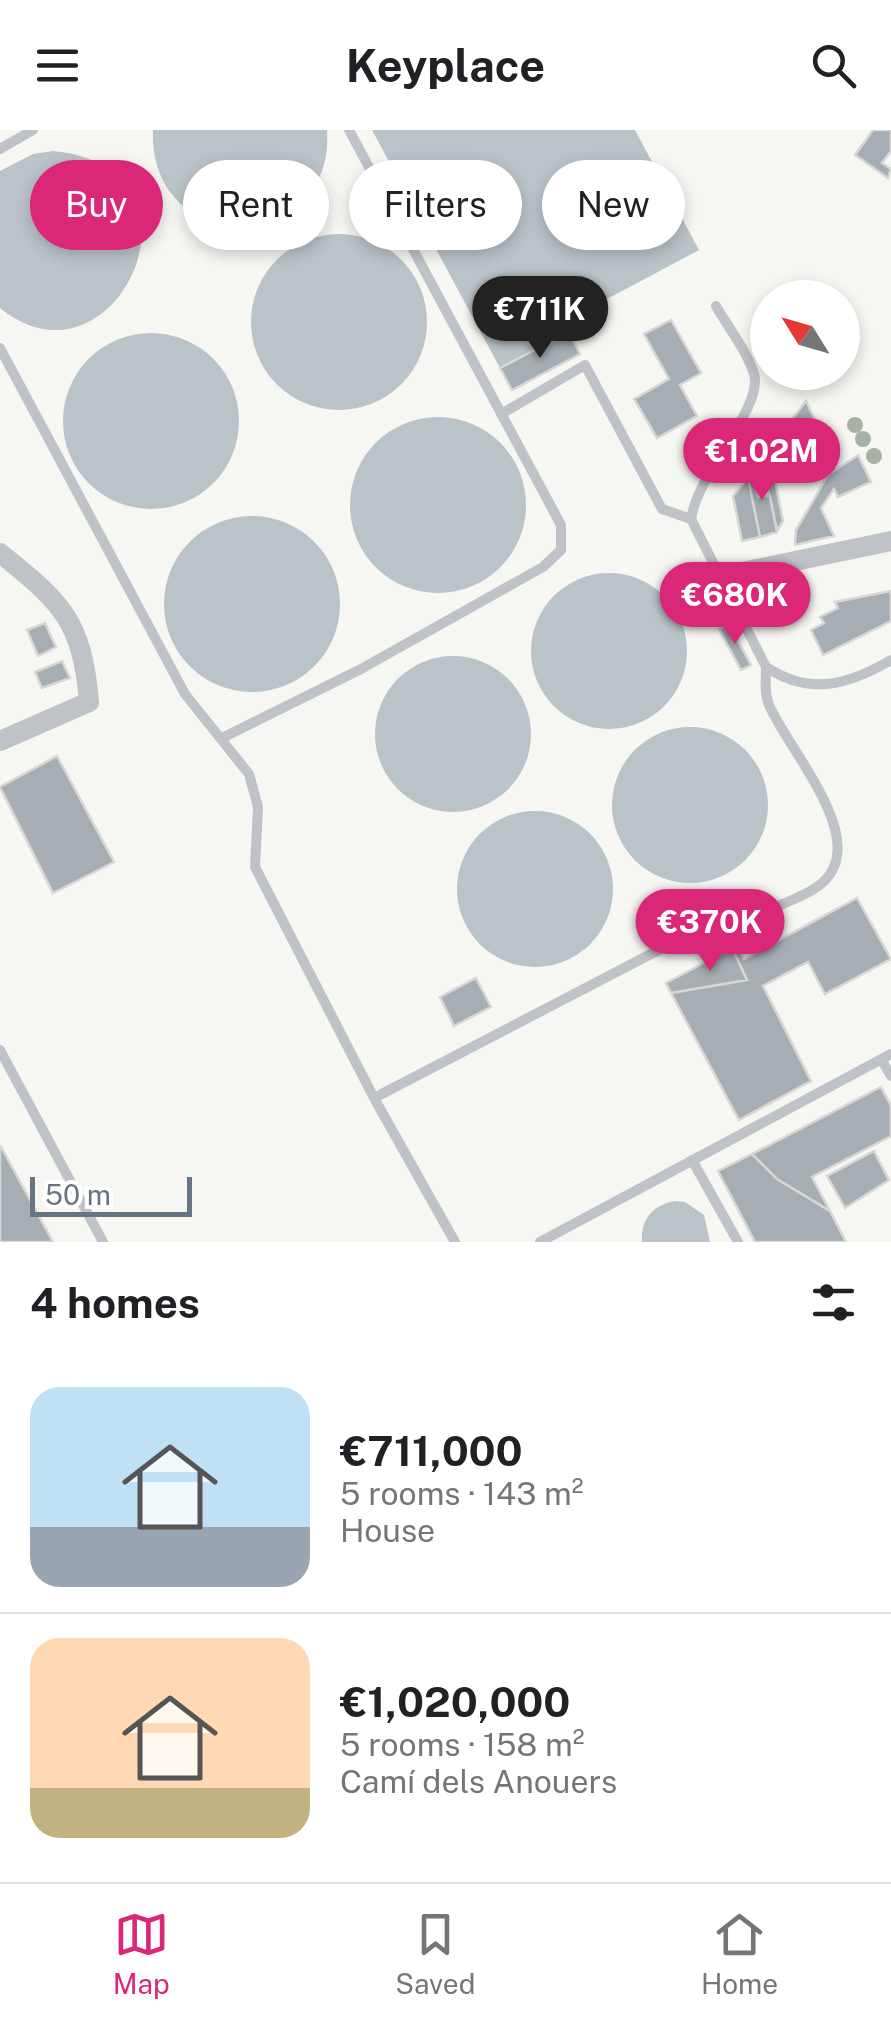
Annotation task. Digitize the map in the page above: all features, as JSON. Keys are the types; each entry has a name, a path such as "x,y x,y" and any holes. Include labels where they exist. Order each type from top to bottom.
{"street":[{"path":"718,576 891,541"},
{"path":"0,553 61,605 84,650 89,702 0,741"}],"lane":[{"path":"0,149 33,130"},
{"path":"222,738 361,668 543,567 560,550 562,525 349,130"},
{"path":"374,1098 726,915 760,916 824,886 837,864 835,820 766,701 766,667 691,519 695,494 755,399 754,375 716,306"},
{"path":"0,348 185,694 249,774 258,807 255,867 374,1098 456,1242"},
{"path":"501,414 585,364 662,509 691,519"},
{"path":"766,667 786,680 831,687 891,660"},
{"path":"0,1050 104,1242"},
{"path":"540,1242 886,1057 891,1076"},
{"path":"692,1160 738,1242"}],"shaded area":[{"path":"153,130 327,130 323,160 183,160 183,204 163,178 163,160 157,160"},
{"path":"372,130 635,130 651,160 542,160 542,250 685,250 685,224 699,250 564,322 569,332 500,368 437,250 522,250 522,160 388,160"},
{"path":"53,151 84,160 30,160 30,250 138,250 134,271 112,304 81,325 42,329 0,308 0,171 33,154"},
{"path":"329,235 349,235 349,250 389,250 412,273 425,305 425,339 412,371 388,395 356,408 322,408 290,395 266,371 253,339 253,305 266,273 289,250 329,250"},
{"path":"151,333 185,340 213,359 232,387 239,421 232,455 213,483 185,502 151,509 117,502 89,483 70,455 63,421 70,387 89,359 117,340"},
{"path":"438,417 472,424 500,443 519,471 526,505 519,539 500,567 472,586 438,593 404,586 376,567 357,539 350,505 357,471 376,443 404,424"},
{"path":"252,516 286,523 314,542 333,570 340,604 333,638 314,666 286,685 252,692 218,685 190,666 171,638 164,604 171,570 190,542 218,523"},
{"path":"609,573 639,579 664,596 681,621 687,651 681,681 664,706 639,723 609,729 579,723 554,706 537,681 531,651 537,621 554,596 579,579"},
{"path":"453,656 483,662 508,679 525,704 531,734 525,764 508,789 483,806 453,812 423,806 398,789 381,764 375,734 381,704 398,679 423,662"},
{"path":"690,727 720,733 745,750 762,775 768,805 762,835 745,860 720,877 690,883 660,877 635,860 618,835 612,805 618,775 635,750 660,733"},
{"path":"535,811 565,817 590,834 607,859 613,889 607,919 590,944 565,961 535,967 505,961 480,944 463,919 457,889 463,859 480,834 505,817"},
{"path":"674,1201 685,1202 704,1215 710,1242 642,1242 649,1215"}],"building":[{"path":"873,130 891,130 891,151 882,163 891,169 888,178 855,155"},
{"path":"671,320 701,373 680,385 697,416 657,438 634,399 669,379 644,334"},
{"path":"569,332 580,354 512,390 500,368"},
{"path":"806,401 818,426 810,436 825,454 809,472 802,465 796,474 780,461 789,450 796,457 804,446 801,442 807,433 799,425 772,465 783,521 777,531 762,459"},
{"path":"858,455 871,482 838,497 834,489 821,508 834,536 795,545 796,530 828,475"},
{"path":"762,459 767,485 756,487 758,497 770,496 777,532 760,537 748,478"},
{"path":"748,478 760,537 742,541 733,496"},
{"path":"891,591 891,621 823,655 811,630 824,623 820,617 838,608 835,602"},
{"path":"45,623 56,647 38,656 27,630"},
{"path":"729,624 751,665 741,670 719,629"},
{"path":"62,661 70,678 42,688 35,672"},
{"path":"57,756 114,862 53,893 0,787"},
{"path":"857,898 891,959 825,994 808,962 763,986 811,1081 739,1120 671,993 747,980 732,948 737,945 744,959"},
{"path":"732,948 747,980 671,993 666,983"},
{"path":"476,978 491,1007 454,1026 440,997"},
{"path":"881,1087 891,1106 891,1136 812,1177 830,1211 777,1179 752,1154"},
{"path":"0,1145 53,1242 0,1242"},
{"path":"874,1151 889,1180 845,1208 827,1176"},
{"path":"752,1154 777,1179 830,1211 846,1242 755,1242 718,1171"}]}
